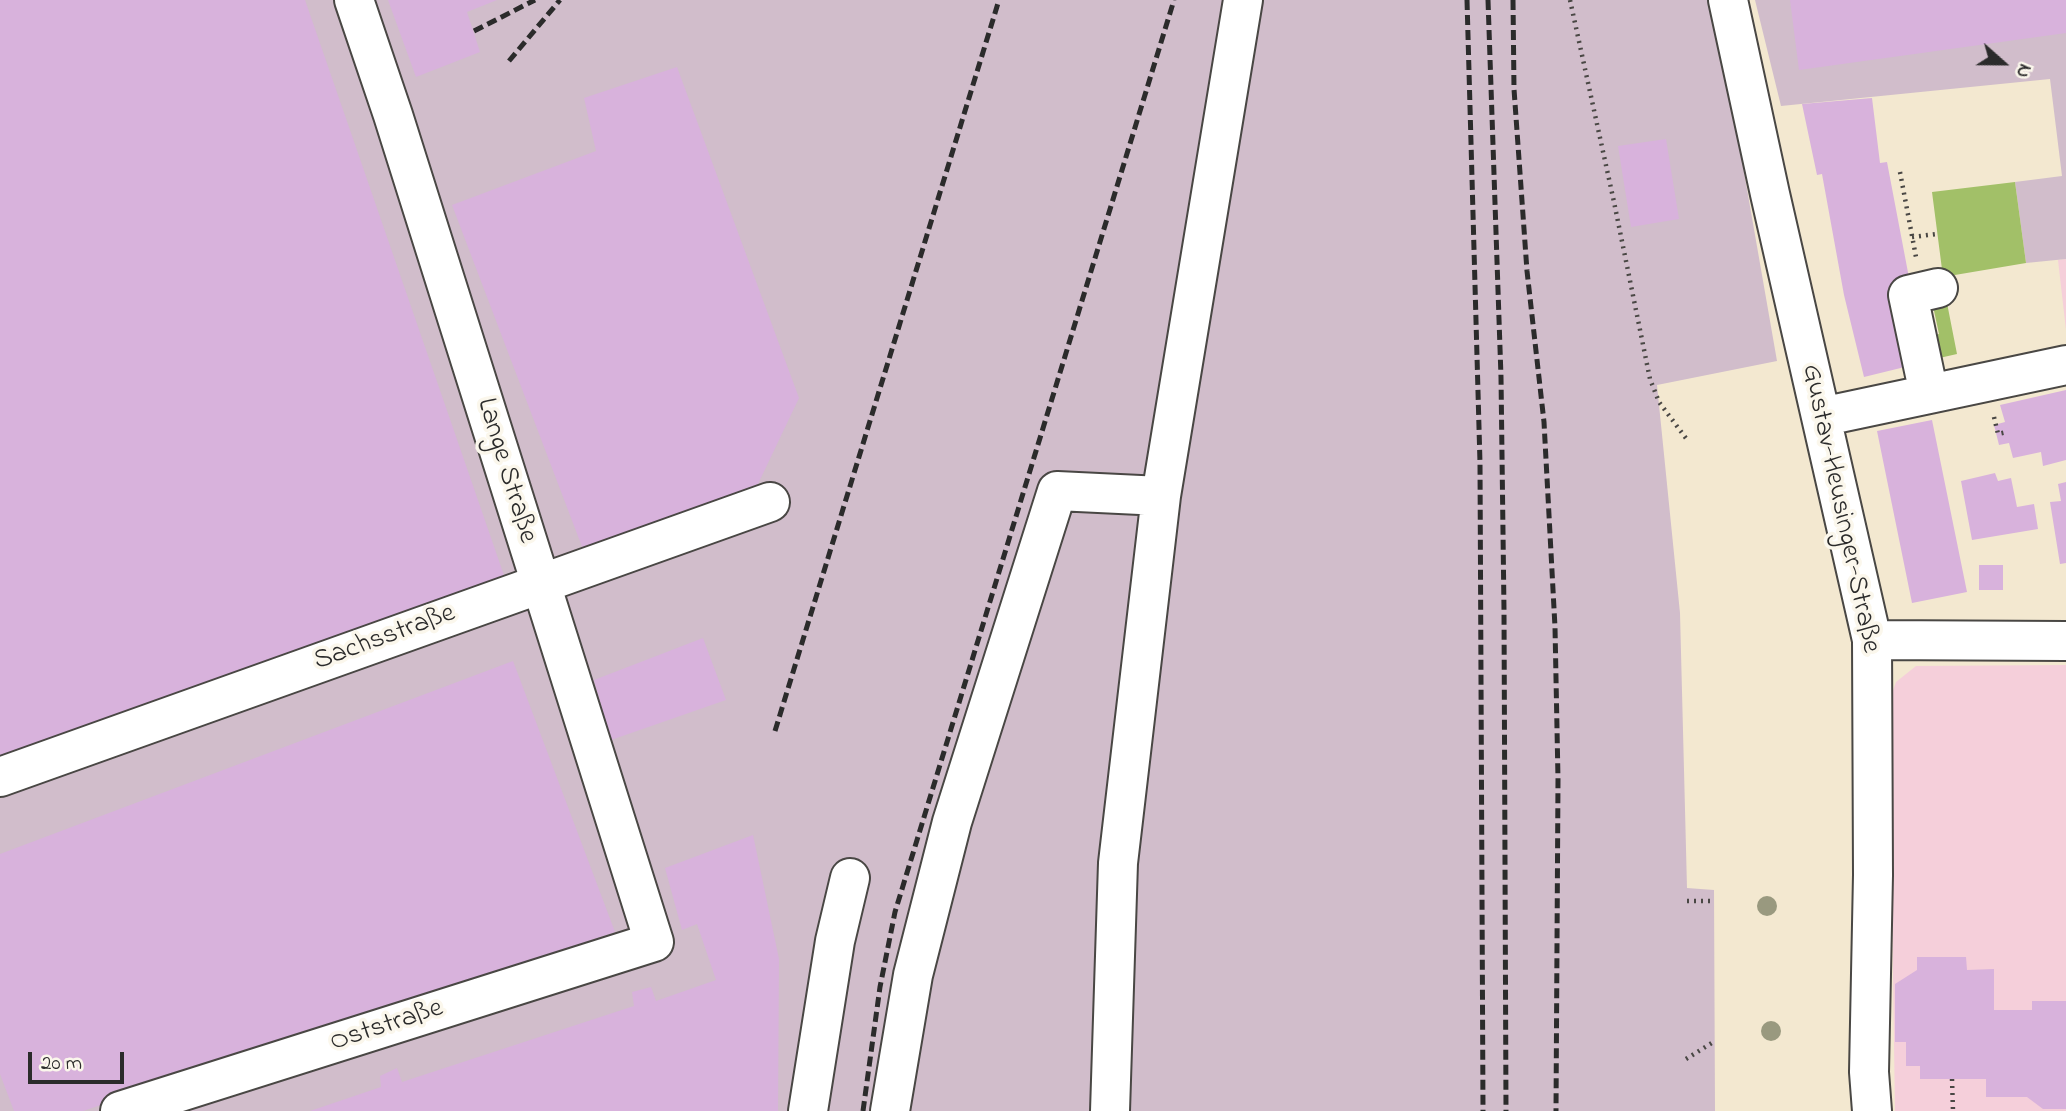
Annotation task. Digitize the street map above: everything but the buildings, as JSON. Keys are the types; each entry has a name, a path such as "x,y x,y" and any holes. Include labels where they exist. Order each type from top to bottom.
{"street":[{"name":"Lange Straße","path":"354,0 393,115 654,942"},
{"path":"1110,1111 1118,863 1161,496 1243,0"},
{"name":"Gustav-Heusinger-Straße","path":"1728,0 1872,640 1873,875 1869,1072 1872,1111"},
{"path":"1928,276 1908,295 1929,394"},
{"path":"1821,417 2066,365"},
{"path":"890,1111 913,975 953,822 1057,491 1161,496"},
{"name":"Sachsstraße","path":"0,777 770,502"},
{"path":"1872,640 2066,641"},
{"path":"808,1111 835,941 850,878"},
{"name":"Oststraße","path":"120,1111 654,942"}],"path":[{"path":"1570,0 1650,379 1659,402 1688,441"},
{"path":"1899,172 1912,237 1928,276"},
{"path":"1912,237 1937,234"},
{"path":"1686,901 1714,901"},
{"path":"1686,1059 1715,1041"},
{"path":"1952,1079 1953,1111"}],"shaded area":[{"path":"0,0 1714,0 1777,361 1657,385 1680,613 1687,888 1714,890 1715,1111 0,1111"},
{"path":"1755,0 2066,0 2066,259 2026,263 2015,182 2062,176 2050,79 1781,106"},
{"path":"2066,259 2066,330 2058,260"},
{"path":"2066,665 2066,1111 1895,1111 1889,702 1896,682 1916,666"}],"green space":[{"path":"2015,182 2026,263 1943,277 1932,192"},
{"path":"1947,303 1957,354 1926,361 1922,338 1939,334 1933,306"}],"railway":[{"path":"474,31 535,0"},
{"path":"509,61 560,0"},
{"path":"775,731 999,0"},
{"path":"863,1111 880,987 895,912 1174,0"},
{"path":"1467,0 1480,463 1483,1111"},
{"path":"1488,0 1501,377 1506,1111"},
{"path":"1513,0 1514,89 1527,271 1544,422 1555,627 1558,779 1556,1111"}]}
